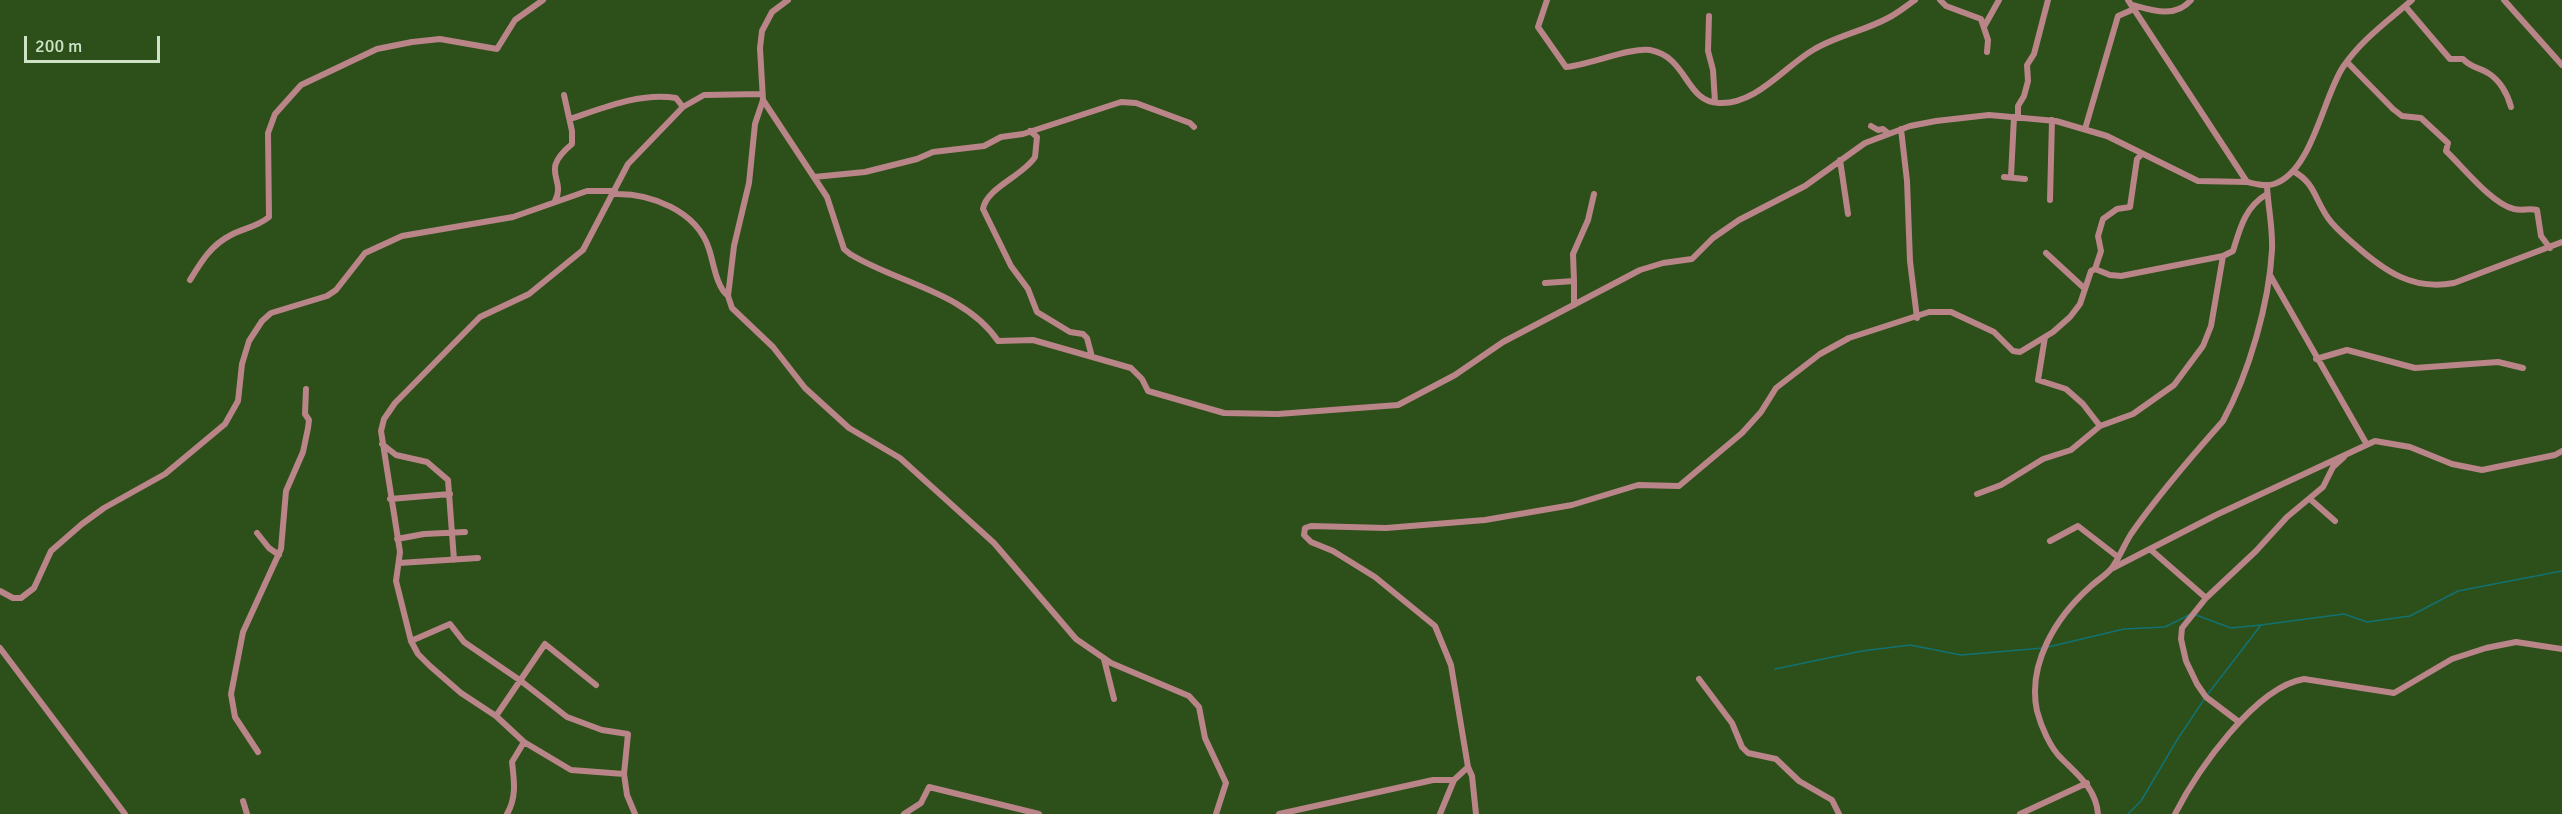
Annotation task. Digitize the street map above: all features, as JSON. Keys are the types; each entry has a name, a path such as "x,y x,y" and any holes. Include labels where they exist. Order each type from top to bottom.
{"street":[{"path":"190,280 207,253 229,235 260,224 269,217 268,133 275,114 302,85 377,49 412,42 440,39 496,49 515,20 543,0"},
{"path":"728,296 741,211 749,183 755,124 763,97 760,40 772,12 788,0"},
{"path":"1547,0 1538,27 1566,67 1649,50 1675,62 1690,87 1715,102 1732,101 1747,96 1814,49 1888,18 1915,0"},
{"path":"1940,0 1946,6 1974,15 1985,25 1988,40 1987,52"},
{"path":"1985,25 1999,0"},
{"path":"2025,179 2008,177 2018,106 2025,96 2028,81 2027,65 2034,54 2048,0"},
{"path":"2142,0 2142,8"},
{"path":"2132,5 2156,13 2171,11 2184,6 2190,0"},
{"path":"763,97 827,197 844,249 850,254 919,284 973,315 984,323 998,341 1033,340 1131,368 1148,391 1224,413 1278,414 1392,406 1406,402 1455,375 1503,342 1640,270 1663,263 1692,259 1713,238 1739,220 1804,186 1865,143 1901,129 1970,117 2052,120 2107,136 2198,181 2247,182 2267,186 2283,180 2292,171 2315,133 2337,78 2347,62 2368,38 2412,0"},
{"path":"2504,0 2562,65"},
{"path":"2085,129 2118,16 2132,5"},
{"path":"2132,5 2247,182"},
{"path":"2405,6 2450,58 2463,59 2471,68 2488,73 2510,96 2511,107"},
{"path":"1709,16 1708,51 1713,70 1715,102"},
{"path":"2347,62 2402,116 2421,118 2432,128 2448,143 2446,151 2459,166 2500,203 2517,211 2529,208 2537,210 2541,236 2550,248"},
{"path":"555,201 558,192 554,168 559,155 572,144 570,119 564,95"},
{"path":"624,774 571,770 524,742 496,716 461,693 418,654 411,641 396,581 399,563 382,444 384,419 395,403 480,317 529,294 583,250 628,164 683,107 704,95 763,97"},
{"path":"570,119 614,104 664,96 676,98 683,107"},
{"path":"814,177 865,172 918,159 933,152 962,147 974,148 1001,137 1076,119 1120,102 1136,103 1190,123 1194,127"},
{"path":"2050,201 2052,120"},
{"path":"1871,126 1888,133"},
{"path":"1901,129 1917,318"},
{"path":"1030,131 1037,137 1035,157 1005,185 989,195 983,209 1011,266 1028,289 1036,312 1070,332 1083,334 1087,338 1092,357"},
{"path":"1476,814 1472,776 1468,767 1449,657 1435,626 1375,577 1334,551 1311,542 1304,535 1305,528 1311,526 1386,528 1485,520 1572,505 1638,485 1679,486 1742,433 1761,412 1776,388 1820,354 1867,330 1917,318 1929,312 1951,312 1995,332 2017,352 2063,324 2075,310 2089,273 2095,269 2102,251 2098,236 2103,219 2117,208 2130,207 2137,159 2140,154"},
{"path":"1840,160 1848,214"},
{"path":"2292,171 2309,181 2323,210 2337,229 2372,260 2405,280 2436,286 2454,283 2562,242"},
{"path":"2111,569 2132,534 2223,421 2234,402 2256,332 2270,274 2272,230 2267,186"},
{"path":"0,591 13,598 28,594 39,581 51,551 104,508 165,474 225,424 238,401 242,364 249,341 262,321 271,313 327,296 336,290 365,253 402,236 513,217 587,192 615,192 642,196 672,207 696,223 705,239 716,275 737,314 773,347 805,388 849,428 900,458 976,526 1028,582 1069,633 1104,659 1189,696 1199,707 1205,738 1226,783 1216,814"},
{"path":"1574,305 1573,254 1588,220 1593,194"},
{"path":"2095,269 2110,275 2121,276 2223,256 2233,251 2241,222 2253,206 2267,194"},
{"path":"2046,253 2084,288"},
{"path":"1977,494 2001,484 2043,459 2071,450 2100,426 2133,414 2160,398 2184,374 2203,346 2211,326 2223,256"},
{"path":"2270,274 2364,444"},
{"path":"1545,283 1574,281"},
{"path":"2044,337 2038,380 2066,389 2083,404 2100,426"},
{"path":"2316,359 2347,350 2415,368 2498,362 2523,368"},
{"path":"258,752 235,717 231,694 243,632 279,555 284,537 285,491 306,438 309,420 305,414 306,389"},
{"path":"2098,814 2087,783 2061,758 2047,736 2037,710 2036,676 2043,648 2051,634 2088,588 2111,569 2364,444 2375,441 2393,443 2452,464 2482,470 2555,455 2562,451"},
{"path":"382,444 396,455 427,462 448,480 454,560"},
{"path":"2239,722 2206,697 2191,674 2185,656 2182,628 2206,598 2256,551 2286,517 2323,487 2333,467 2364,444"},
{"path":"390,499 450,494"},
{"path":"2310,499 2335,521"},
{"path":"2050,542 2078,526 2118,557"},
{"path":"397,539 465,532"},
{"path":"257,533 269,548 279,555"},
{"path":"2150,549 2206,598"},
{"path":"399,563 478,558"},
{"path":"411,641 450,624 464,642 521,681 567,717 602,730 628,734 624,774 627,795 635,814"},
{"path":"2175,814 2189,787 2239,722 2272,693 2290,681 2304,679 2394,693 2452,659 2486,648 2517,642 2562,649"},
{"path":"496,716 545,644 596,685"},
{"path":"0,648 124,814"},
{"path":"1104,659 1114,699"},
{"path":"1699,679 1732,723 1742,747 1748,753 1776,759 1799,780 1832,800 1839,814"},
{"path":"507,814 513,802 515,782 512,762 524,742"},
{"path":"1440,814 1454,780 1468,767"},
{"path":"1279,814 1433,780 1454,780"},
{"path":"2020,814 2087,783"},
{"path":"904,814 921,803 929,787 1039,814"},
{"path":"243,801 248,814"}],"waterway":[{"path":"2208,694 2261,625 2344,614 2367,622 2410,616 2458,591 2562,571"},
{"path":"2048,647 2124,629 2165,627 2189,615"},
{"path":"2196,615 2231,628 2261,625"},
{"path":"1775,669 1862,651 1910,645 1961,655 2043,648"},
{"path":"2128,814 2141,801 2205,698"}]}
